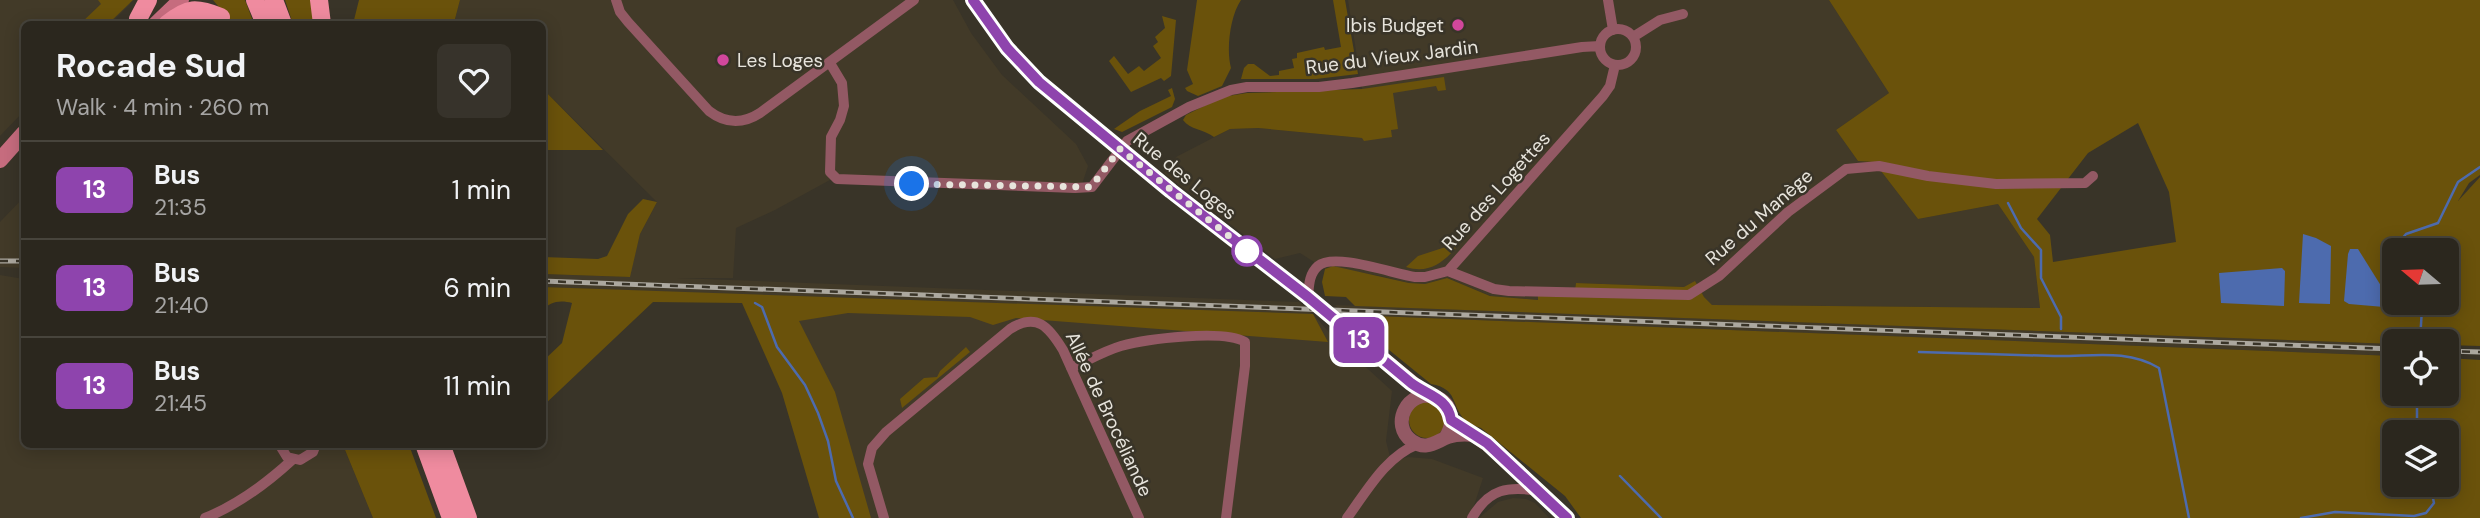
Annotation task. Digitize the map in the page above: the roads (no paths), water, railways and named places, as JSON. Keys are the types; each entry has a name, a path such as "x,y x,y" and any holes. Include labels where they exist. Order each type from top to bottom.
{"highway":[{"path":"136,21 148,0"},
{"path":"206,0 224,21"},
{"path":"255,0 264,21"},
{"path":"274,0 282,21"},
{"path":"172,21 196,9 224,21"},
{"path":"425,448 451,518"},
{"path":"442,448 468,518"}],"main road":[{"path":"136,21 158,0"},
{"path":"159,21 181,0"},
{"path":"0,161 21,136"},
{"path":"0,161 21,146"}],"street":[{"path":"616,0 620,12 628,22 702,104 716,116 732,121 750,119 914,0"},
{"name":"Rue des Loges","path":"973,0 1025,70 1429,396"},
{"name":"Rue des Loges","path":"980,0 986,18"},
{"path":"1608,0 1613,30"},
{"path":"1633,37 1660,20 1683,14"},
{"path":"1613,30 1624,30 1633,37 1636,46 1634,55 1624,65 1615,65 1604,59 1600,47 1602,38 1613,30"},
{"name":"Rue du Vieux Jardin","path":"830,63 842,83 844,106 841,120 831,137 830,172 837,179 912,184 1091,187 1127,141 1189,107 1231,90 1247,87 1320,87 1582,47 1600,47"},
{"name":"Rue des Logettes","path":"1308,297 1310,278 1316,267 1324,262 1360,265 1415,277 1448,271 1603,96 1610,86 1615,65"},
{"name":"Rue du Manège","path":"1448,271 1494,289 1509,291 1689,295 1719,276 1788,212 1846,169 1879,166 1928,176 1996,184 2085,183 2093,176"},
{"name":"Allée de Brocéliande","path":"884,518 868,464 872,448 886,432 1010,329 1020,323 1031,322 1050,329 1071,368 1139,518"},
{"path":"1071,368 1125,345 1198,335 1245,342 1247,353 1226,518"},
{"path":"1405,378 1409,403"},
{"path":"1445,438 1451,420 1446,405 1429,396 1418,397 1409,403 1402,416 1404,431 1409,439 1418,444 1430,446 1445,438 1475,435"},
{"path":"1451,420 1499,453 1567,518"},
{"path":"1394,458 1404,431"},
{"path":"1339,518 1356,503 1394,458 1418,444"},
{"path":"281,448 283,454 292,460"},
{"path":"205,518 238,501 276,475 292,460 307,458 314,448"},
{"path":"1472,518 1482,503 1500,491 1540,491"},
{"path":"1347,518 1356,503"}],"water":[{"path":"2303,234 2331,246 2330,304 2299,303"},
{"path":"2350,249 2358,249 2382,287 2382,307 2349,304 2344,301"},
{"path":"2282,268 2285,271 2284,306 2221,303 2219,273"}],"waterway":[{"path":"2403,238 2406,234 2438,223 2458,182 2480,167"},
{"path":"2008,203 2021,228 2041,250 2041,278 2061,317 2061,329"},
{"path":"755,303 762,307 777,347 805,385 818,413 828,441 836,481 853,518"},
{"path":"2421,329 2422,315"},
{"path":"1919,352 2108,355 2134,358 2159,368 2189,518"},
{"path":"2417,406 2417,420"},
{"path":"1620,476 1661,518"},
{"path":"2301,518 2335,512 2414,516 2426,513 2434,503 2433,497"}],"railway":[{"path":"0,261 21,261"},
{"path":"546,281 2382,349"},
{"path":"2459,351 2480,352"}],"place":[{"name":"Ibis Budget","path":"1458,25"},
{"name":"Les Loges","path":"723,60"}]}
